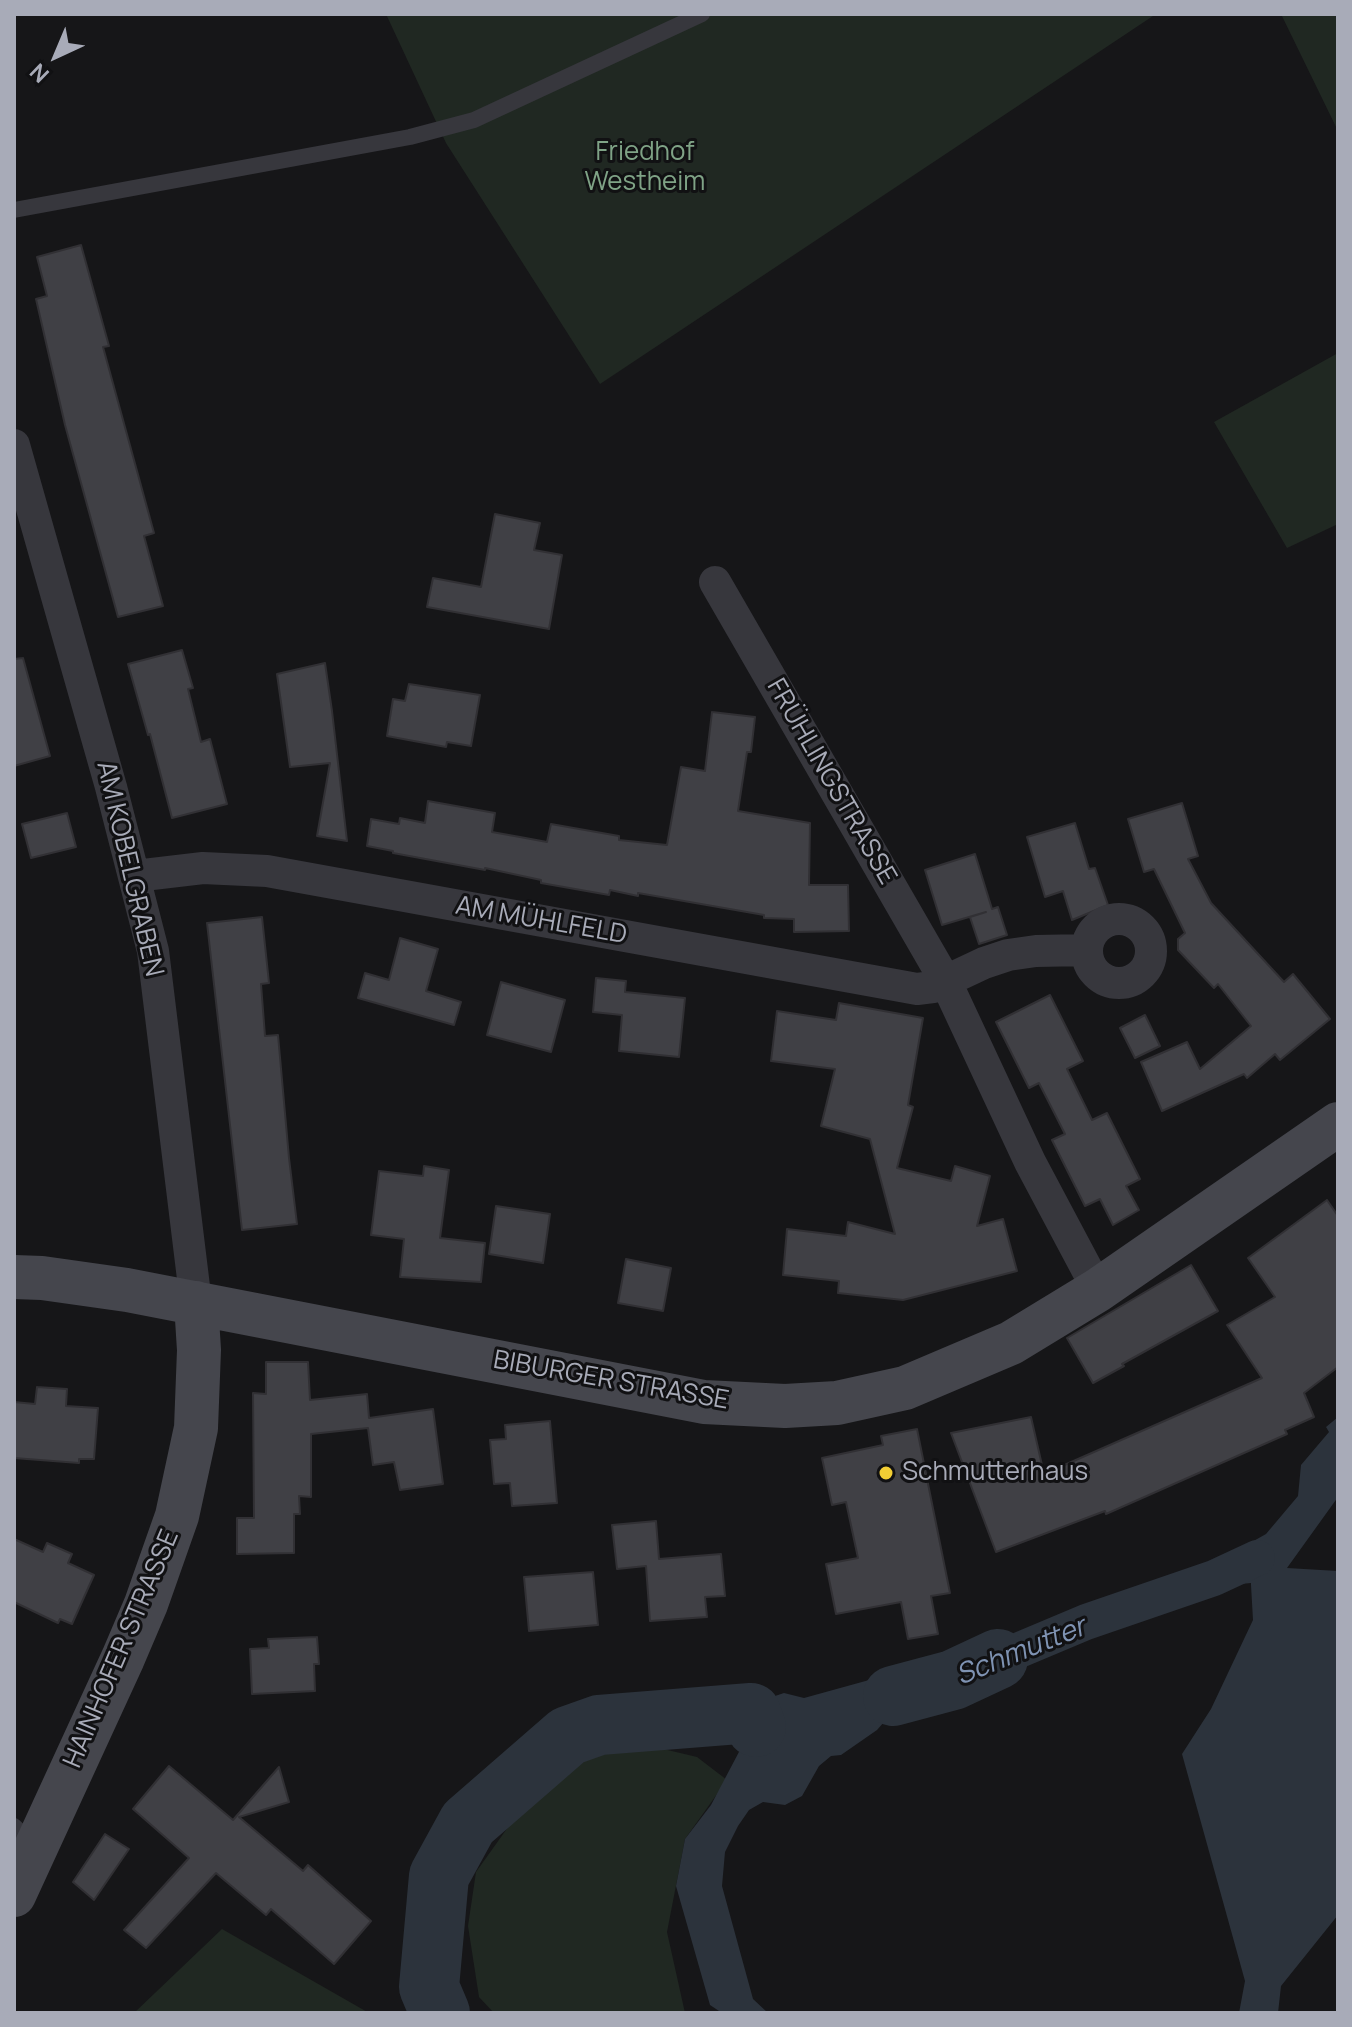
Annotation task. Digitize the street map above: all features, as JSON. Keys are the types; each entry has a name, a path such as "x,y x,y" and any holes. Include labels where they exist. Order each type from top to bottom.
{"street":[{"name":"AM KOBELGRABEN","path":"14,445 135,876 153,951 196,1303"},
{"name":"FRÜHLINGSTRASSE","path":"715,582 946,982 1030,1162 1098,1290"},
{"name":"AM MÜHLFELD","path":"135,876 203,868 267,871 894,987 917,989 946,982"},
{"path":"946,982 1008,955 1087,950"},
{"name":"BIBURGER STRASSE","path":"14,1277 78,1283 196,1303 704,1402 785,1406 837,1403 905,1388 1011,1343 1098,1290 1338,1124"},
{"name":"HAINHOFER STRASSE","path":"14,1895 25,1836 146,1604 177,1516 197,1417 199,1350 196,1303"}],"lane":[{"path":"14,210 410,137 474,120 702,14"}],"green space":[{"name":"Friedhof Westheim","path":"386,14 1156,14 600,384 446,143"},
{"path":"1281,14 1338,14 1338,131"},
{"path":"1338,353 1338,524 1287,548 1214,422"},
{"path":"634,1742 697,1757 727,1780 685,1839 667,1932 685,2013 494,2013 479,1997 468,1926 476,1872 526,1802 575,1752"},
{"path":"222,1929 369,2013 134,2013"}],"shaded area":[{"path":"1338,1417 1338,1497 1287,1568 1338,1571 1338,1915 1281,1986 1278,2013 1239,2013 1245,1981 1182,1754 1211,1709 1253,1620 1251,1583 1218,1586 1209,1566 1266,1534 1298,1496 1301,1465 1329,1432 1326,1427"},
{"path":"915,1670 970,1671 930,1702 898,1706 877,1730 819,1766 802,1796 785,1805 763,1802 749,1810 738,1826 725,1852 722,1886 753,1999 768,2013 722,2013 710,2005 676,1886 685,1839 711,1805 740,1750 724,1731 711,1739 682,1718 684,1709 701,1700 754,1703 784,1693 804,1698"}],"building":[{"path":"81,245 109,346 103,347 154,533 144,536 163,606 118,617 65,425 36,299 47,296 37,257"},
{"path":"495,514 540,523 534,550 562,555 549,629 427,607 433,578 481,587"},
{"path":"182,650 193,688 188,689 201,742 210,739 227,804 172,818 128,664"},
{"path":"23,658 50,756 14,766 14,659"},
{"path":"325,663 347,841 317,836 330,763 290,767 277,674"},
{"path":"409,684 480,695 471,746 447,742 446,747 387,736 393,699 405,701"},
{"path":"712,712 755,717 738,811 810,823 809,885 848,885 849,931 794,932 794,919 764,918 764,915 638,893 638,896 610,890 609,895 367,846 371,819 399,824 400,818 425,823 428,801 495,813 492,832 547,842 551,824 619,836 619,840 667,845 681,767 705,771"},
{"path":"1182,803 1198,856 1188,859 1211,903 1284,982 1293,974 1330,1019 1280,1060 1275,1054 1247,1078 1244,1074 1162,1111 1141,1062 1187,1042 1200,1069 1251,1026 1218,984 1214,988 1178,950 1178,939 1185,933 1154,869 1144,872 1128,819"},
{"path":"67,813 76,847 31,858 22,824"},
{"path":"1075,823 1089,869 1095,868 1108,905 1072,920 1063,891 1045,897 1027,837"},
{"path":"975,854 992,909 998,907 1007,935 979,944 970,917 986,912 942,925 925,870"},
{"path":"262,917 269,983 261,984 265,1036 278,1035 297,1224 242,1230 207,923"},
{"path":"400,938 438,949 426,991 461,1002 454,1025 358,998 365,973 389,980"},
{"path":"596,978 626,981 625,992 685,998 679,1057 619,1051 622,1015 593,1012"},
{"path":"501,982 565,1000 551,1052 487,1035"},
{"path":"1050,995 1083,1061 1067,1069 1092,1120 1107,1113 1140,1179 1126,1186 1139,1210 1113,1225 1100,1199 1085,1206 1052,1140 1065,1134 1039,1083 1029,1088 996,1022"},
{"path":"839,1003 923,1018 908,1105 913,1107 897,1168 951,1181 955,1166 990,1176 977,1226 1003,1219 1017,1271 903,1300 838,1293 839,1281 783,1275 787,1229 846,1236 848,1222 895,1234 870,1139 821,1126 835,1069 771,1061 777,1011 836,1020"},
{"path":"1145,1015 1160,1046 1135,1058 1120,1028"},
{"path":"424,1166 449,1170 440,1238 485,1243 481,1282 400,1277 404,1239 371,1235 379,1171 423,1176"},
{"path":"1327,1200 1338,1216 1338,1367 1304,1393 1314,1417 1285,1430 1287,1434 1106,1514 1105,1511 996,1552 951,1433 1031,1417 1044,1474 1262,1378 1227,1325 1275,1297 1248,1258"},
{"path":"496,1206 550,1214 543,1263 489,1254"},
{"path":"626,1259 671,1268 663,1311 618,1303"},
{"path":"1191,1265 1218,1311 1093,1383 1067,1338"},
{"path":"266,1362 308,1362 310,1400 367,1394 369,1418 433,1409 443,1484 400,1490 394,1462 373,1465 368,1428 311,1434 311,1497 299,1496 300,1514 294,1514 294,1553 237,1554 237,1518 254,1518 253,1393 266,1394"},
{"path":"37,1387 67,1389 66,1406 98,1408 94,1459 79,1459 79,1463 14,1458 14,1402 35,1404"},
{"path":"550,1421 557,1503 512,1506 510,1483 494,1484 490,1440 506,1439 505,1425"},
{"path":"917,1429 950,1593 931,1596 938,1634 908,1639 901,1602 836,1614 826,1564 858,1558 846,1502 832,1505 822,1458 883,1445 881,1436"},
{"path":"656,1521 659,1559 721,1554 725,1596 705,1597 707,1617 650,1621 646,1566 617,1569 612,1525"},
{"path":"14,1539 43,1552 47,1543 72,1554 68,1563 94,1575 72,1624 60,1619 58,1623 14,1602"},
{"path":"593,1572 598,1625 529,1631 524,1577"},
{"path":"317,1637 319,1664 314,1664 315,1691 252,1694 250,1649 269,1648 268,1639"},
{"path":"169,1766 233,1820 279,1767 289,1802 239,1817 303,1871 308,1865 371,1921 334,1964 271,1909 266,1915 216,1873 146,1948 124,1930 189,1858 133,1809"},
{"path":"105,1834 129,1849 94,1900 73,1882"}],"waterway":[{"name":"Schmutter","path":"998,1659 1086,1622 1214,1578 1257,1558"},
{"name":"Schmutter","path":"893,1696 953,1680 998,1659"},
{"name":"Schmutter","path":"440,2013 429,1987 439,1876 468,1823 568,1736 599,1725 751,1713 756,1727"}],"place":[{"name":"Schmutterhaus","path":"886,1473"}]}
